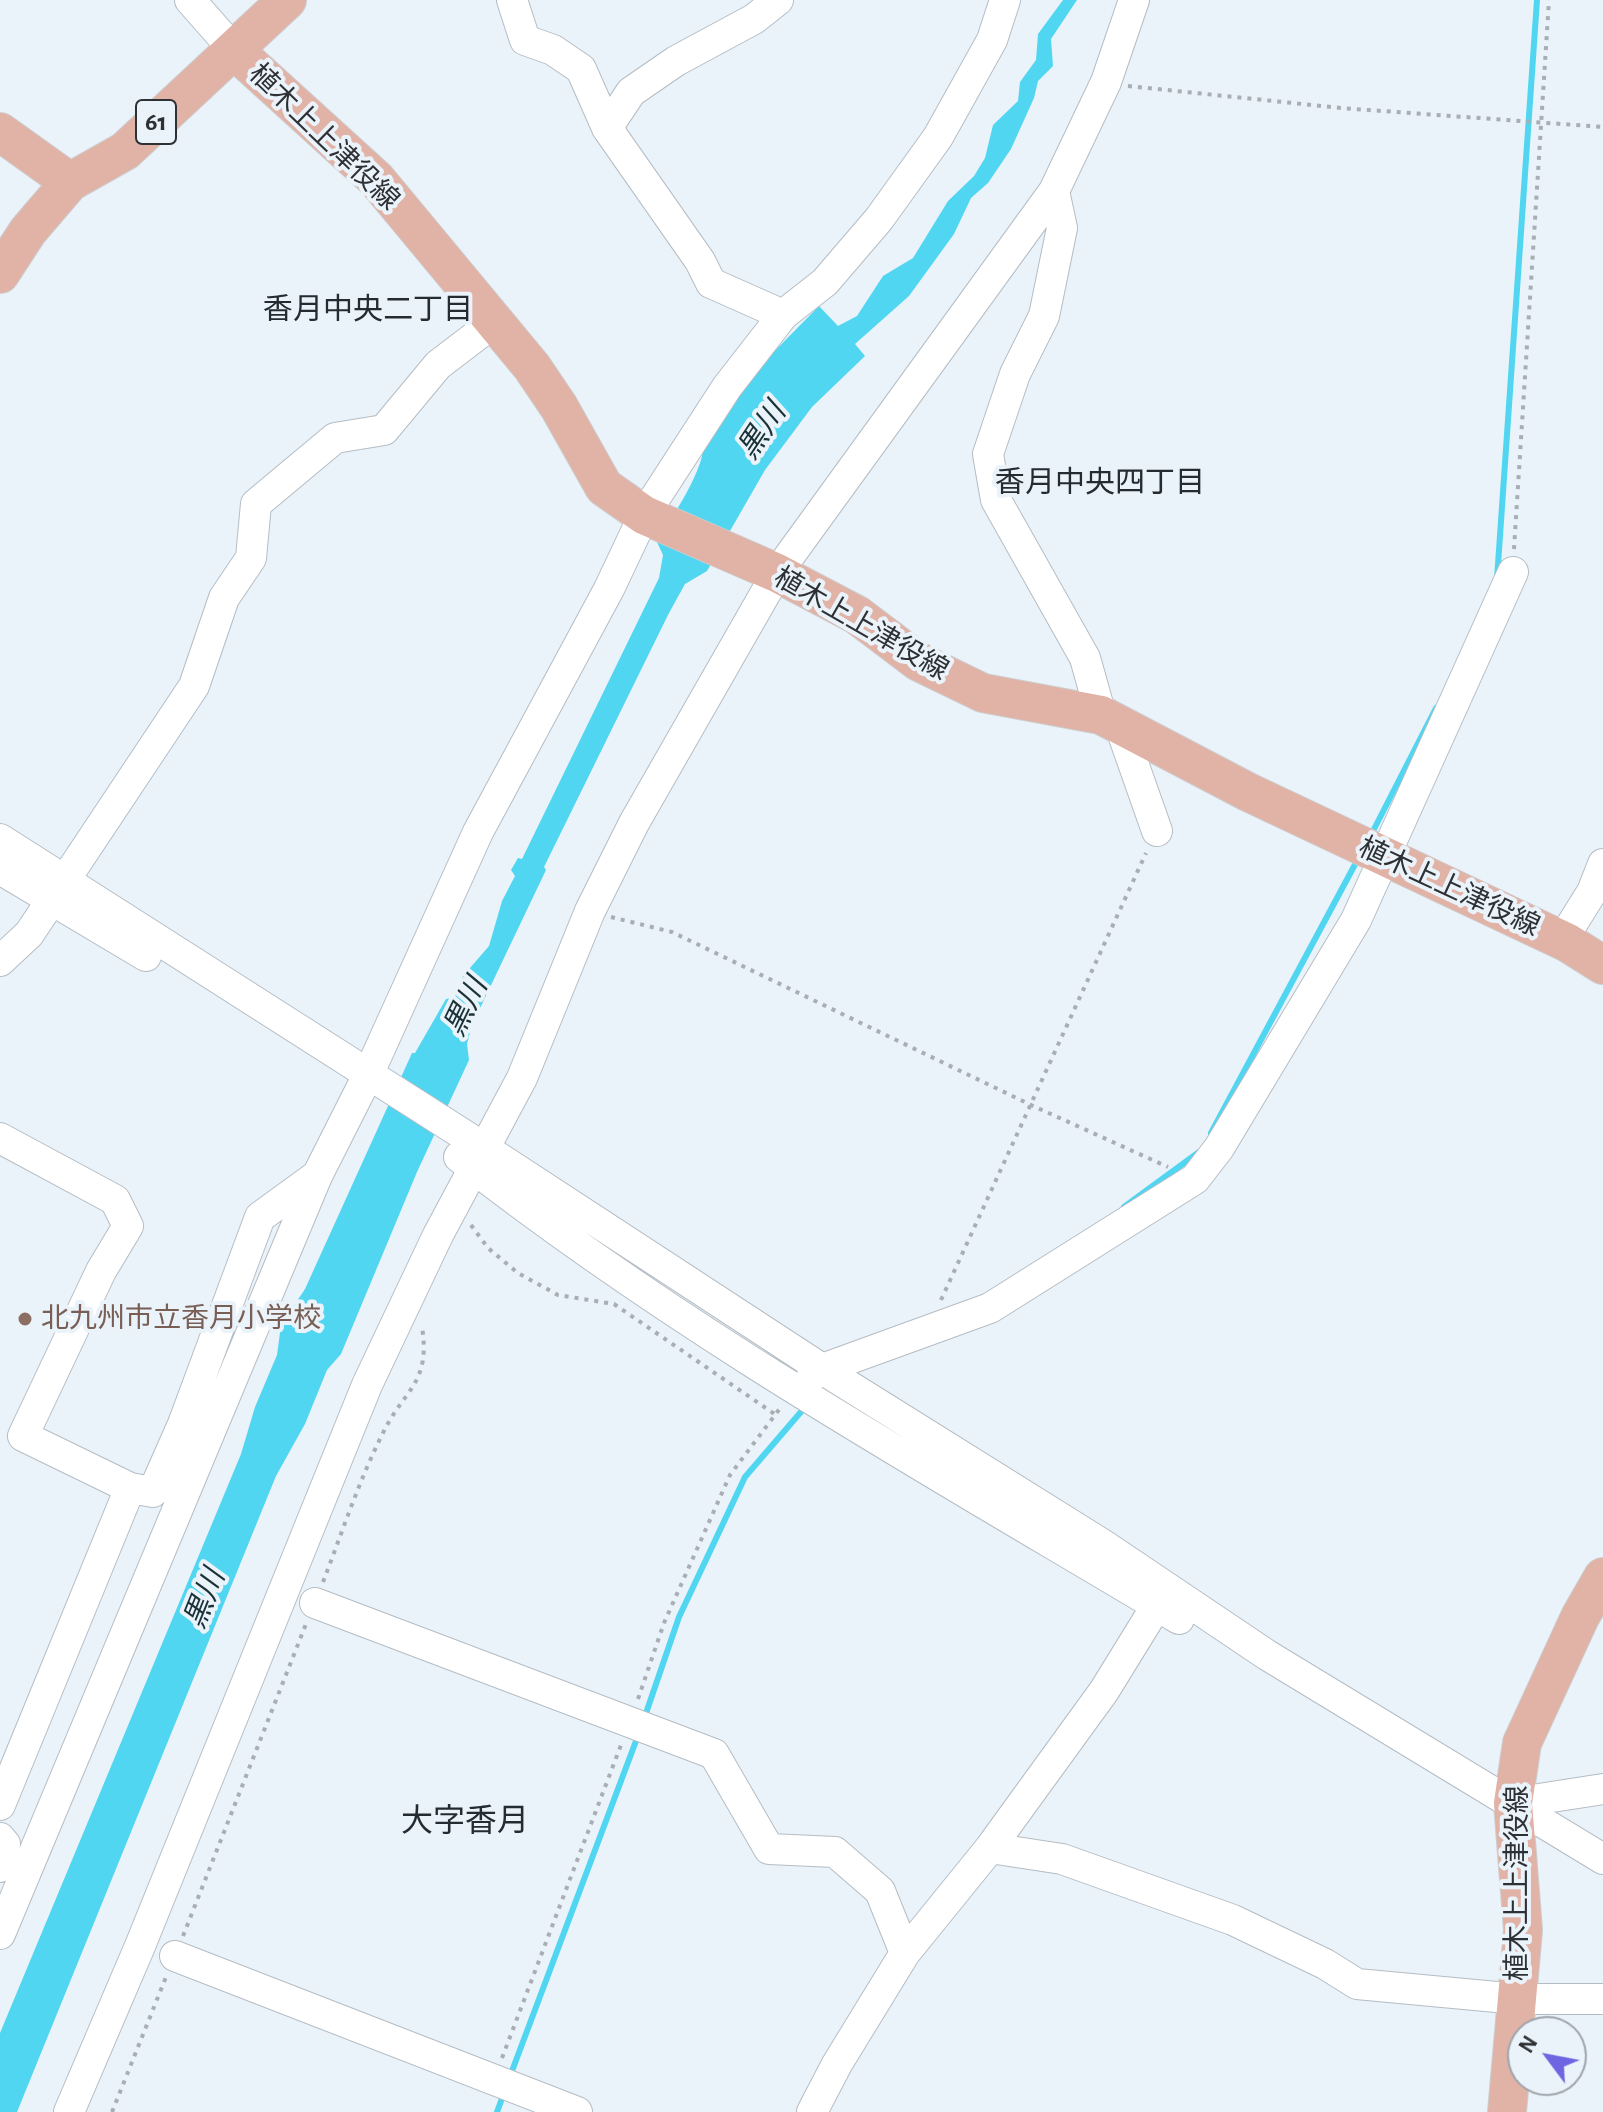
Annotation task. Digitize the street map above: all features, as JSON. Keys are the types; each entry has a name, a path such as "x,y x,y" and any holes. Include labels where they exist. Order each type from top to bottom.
{"main road":[{"name":"61","path":"0,274 28,231 70,182 125,151 287,0"},
{"name":"植木上上津役線","path":"234,50 376,179 532,367 559,407 604,487 652,518 764,568 857,615 919,662 983,693 1110,721 1384,857 1562,940 1603,965"},
{"path":"0,132 70,182"},
{"name":"植木上上津役線","path":"1507,2112 1523,1930 1513,1811 1522,1743 1567,1644 1603,1577"}],"street":[{"path":"190,0 234,50"},
{"path":"512,0 525,40 553,50 581,69 607,128 700,261 711,283 783,315"},
{"path":"607,128 631,92 676,61 754,19 778,0"},
{"path":"0,1934 317,1176 364,1084 478,832 603,602 727,387 783,315 825,282 879,219 938,137 992,40 1005,0"},
{"path":"69,2112 140,1946 367,1385 455,1204 469,1152 522,1078 590,911 634,823 764,568 1054,191 1106,82 1134,0"},
{"path":"1054,191 1062,228 1044,316 1015,374 988,454 996,500 1085,658 1157,831"},
{"path":"0,961 29,934 194,686 224,598 251,558 256,504 335,438 384,430 438,365 493,323"},
{"path":"795,1389 822,1369 990,1308 1195,1179 1219,1148 1356,920 1513,572"},
{"path":"0,839 59,890 469,1152 1102,1544 1267,1655 1513,1811 1603,1875"},
{"path":"0,869 59,890"},
{"path":"1562,940 1599,882"},
{"path":"0,1138 115,1200 128,1226 101,1271 23,1436 130,1488 153,1492 183,1424 260,1217 317,1176"},
{"path":"469,1152 795,1389 1157,1605 1513,1811 1603,1859"},
{"path":"0,1805 130,1488"},
{"path":"315,1603 714,1754 769,1849 835,1852 880,1891 905,1953"},
{"path":"812,2112 837,2064 905,1953 990,1848 1104,1691 1157,1605"},
{"path":"1513,1811 1603,1789"},
{"path":"0,1838 5,1844 0,1867"},
{"path":"990,1848 1062,1859 1233,1920 1325,1964 1357,1984 1518,1999 1603,1999"},
{"path":"175,1956 577,2112"}],"path":[{"path":"1513,572 1549,0"},
{"path":"1106,82 1341,108 1603,127"},
{"path":"927,1331 1157,831"},
{"path":"590,911 672,932 1031,1105 1195,1179"},
{"path":"455,1204 488,1248 518,1273 558,1295 614,1304 776,1415"},
{"path":"112,2112 383,1430 415,1388 426,1352 421,1321"}],"water":[{"name":"黒川","path":"1063,0 1077,0 1051,39 1053,66 1038,81 1034,98 1011,149 988,183 971,198 954,234 909,296 855,344 865,356 812,407 765,470 707,571 685,584 669,613 544,867 546,870 472,1025 467,1044 469,1060 417,1172 341,1354 327,1370 305,1424 276,1476 17,2112 0,2112 0,2033 241,1454 255,1407 277,1355 281,1325 305,1289 412,1053 415,1053 446,999 455,997 463,976 489,946 502,901 515,876 511,870 518,858 522,859 659,578 663,555 657,542 700,464 703,440 749,377 819,306 838,326 857,316 883,276 913,258 948,201 974,176 985,158 993,125 1018,101 1020,82 1036,60 1038,34"}],"waterway":[{"path":"1497,579 1537,0"},
{"path":"1370,837 1436,708"},
{"path":"1211,1133 1359,857"},
{"path":"1124,1207 1199,1152"},
{"path":"644,1719 679,1617 745,1477 806,1406"},
{"path":"509,2079 639,1733"},
{"path":"497,2112 504,2093"}],"place":[{"name":"北九州市立香月小学校","path":"25,1319"}],"district":[{"name":"香月中央二丁目","path":"368,310"},
{"name":"香月中央四丁目","path":"1100,483"},
{"name":"大字香月","path":"465,1821"}]}
